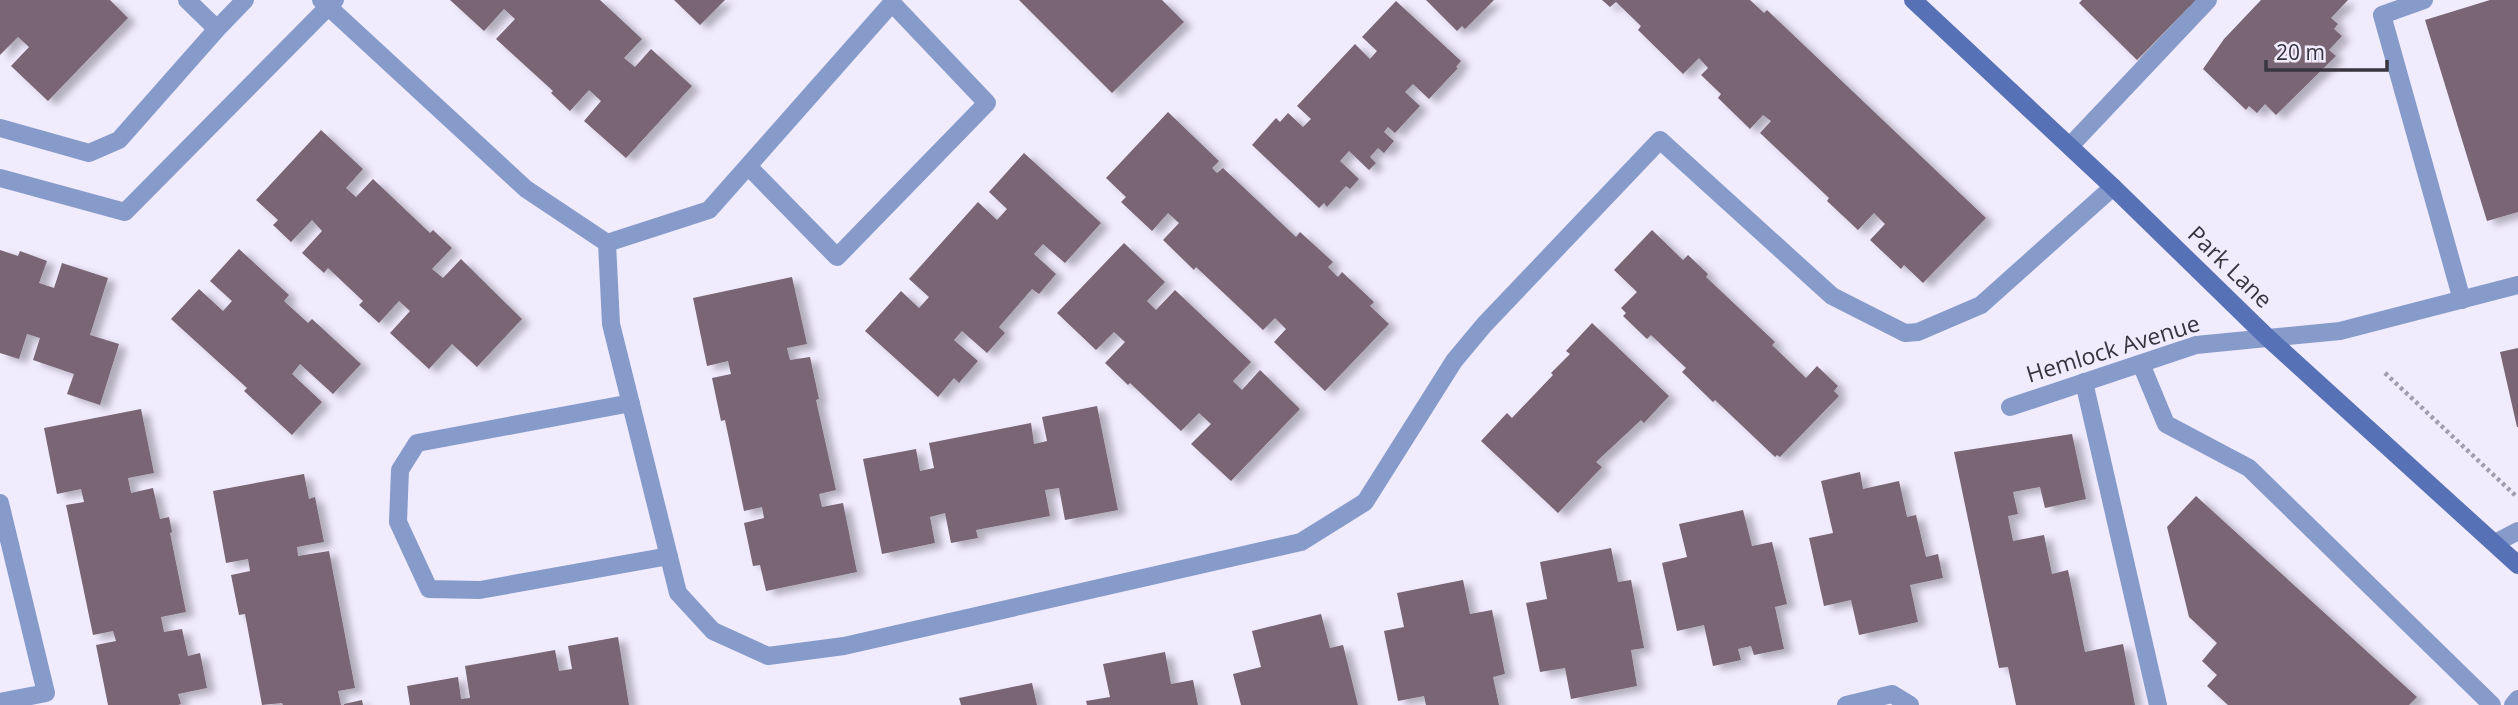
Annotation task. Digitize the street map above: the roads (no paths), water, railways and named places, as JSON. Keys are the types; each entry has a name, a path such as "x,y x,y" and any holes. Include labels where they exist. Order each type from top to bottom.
{"main road":[{"name":"Park Lane","path":"1913,0 2070,146 2267,337 2518,565"}],"street":[{"path":"187,0 217,29"},
{"path":"0,128 89,153 119,141 245,0"},
{"path":"2070,146 2208,0"},
{"path":"2424,0 2382,15 2462,300"},
{"path":"0,177 125,212 328,3 526,189 607,243"},
{"path":"607,243 709,210 892,3 987,103 837,257 748,166"},
{"path":"607,243 611,324 678,593 713,631 768,656 844,646 1301,542 1365,502 1454,361 1484,325 1660,140 1832,296 1905,333 1918,332 1981,305 2113,187"},
{"name":"Hemlock Avenue","path":"2010,407 2196,345 2340,331 2518,285"},
{"path":"2141,365 2166,424 2249,468 2492,705"},
{"path":"2084,382 2158,705"},
{"path":"631,403 418,443 400,470 398,522 429,589 480,590 669,556"},
{"path":"0,503 46,693 0,702"},
{"path":"2495,543 2518,531"},
{"path":"1846,705 1892,694 1910,705"},
{"path":"2513,705 2518,699"}]}
